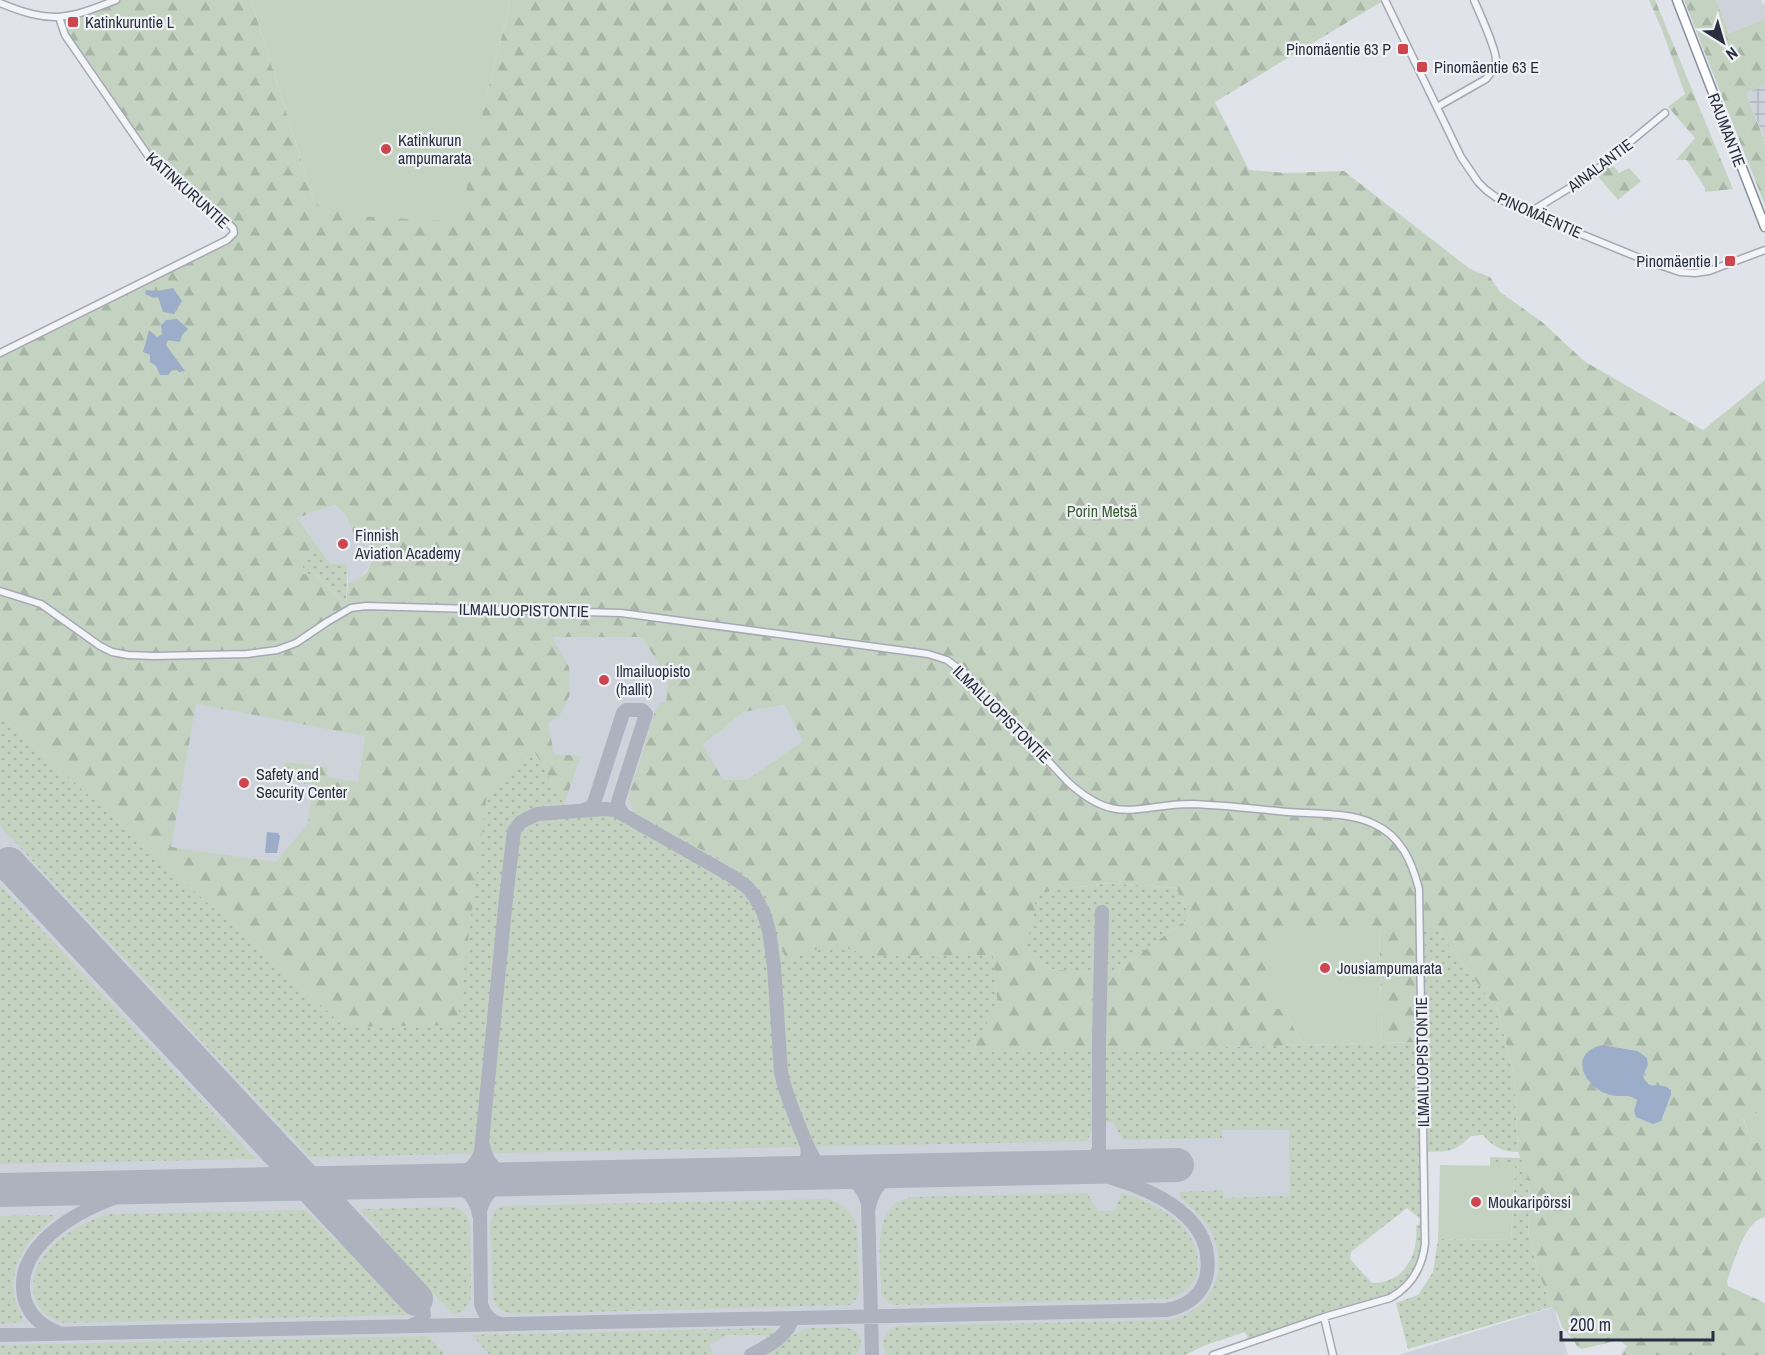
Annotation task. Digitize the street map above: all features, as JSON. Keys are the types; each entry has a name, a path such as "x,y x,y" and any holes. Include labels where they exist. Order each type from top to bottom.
{"highway":[{"name":"RAUMANTIE","path":"1677,0 1765,227"}],"street":[{"path":"0,3 47,18 69,17 116,0"},
{"name":"PINOMÄENTIE","path":"1385,0 1461,157 1478,182 1497,198 1647,261 1680,272 1709,271 1765,250"},
{"path":"1437,107 1486,79 1496,61 1474,0"},
{"name":"KATINKURUNTIE","path":"0,353 227,240 234,232 228,223 149,157 64,35 59,17"},
{"name":"AINALANTIE","path":"1532,214 1535,209 1605,164 1665,112"},
{"name":"ILMAILUOPISTONTIE","path":"0,591 41,604 100,646 112,652 128,655 247,654 277,650 297,642 351,608 366,606 621,614 928,654 957,666 1068,782 1082,795 1110,809 1131,810 1178,805 1223,806 1341,816 1375,824 1404,849 1413,867 1419,889 1424,1258 1414,1277 1400,1293 1381,1302 1324,1317 1213,1355"},
{"path":"1324,1317 1333,1355"}],"shaded area":[{"path":"1716,0 1761,0 1763,4 1765,3 1765,19 1729,33"},
{"path":"1765,85 1765,140 1746,93"},
{"name":"Finnish Aviation Academy","path":"335,505 345,514 354,535 369,531 373,554 368,568 359,581 348,583 348,563 331,564 297,518"},
{"path":"0,618 720,635 703,745 744,712 820,699 1289,1045 1382,1043 1203,1346 1185,1355 0,1355"},
{"path":"1554,1307 1568,1355 1399,1355"}],"green space":[{"name":"Porin Metsä","path":"115,0 251,0 315,204 486,97 510,0 1380,0 1381,2 1215,102 1249,170 1287,173 1344,171 1470,269 1490,277 1500,292 1542,322 1584,361 1703,430 1765,380 1765,1110 1743,1119 1753,1144 1765,1140 1765,1217 1751,1226 1746,1234 1727,1281 1728,1286 1765,1303 1765,1355 1621,1355 1627,1346 1619,1340 1582,1349 1577,1347 1562,1327 1552,1307 1538,1271 1528,1231 1530,1212 1527,1174 1518,1152 1514,1077 1498,1010 1438,928 1420,928 1422,1042 1382,1043 1379,928 1271,1009 1285,1009 1302,1045 966,1052 998,1008 993,955 873,956 835,945 785,959 769,899 753,879 633,811 629,799 630,793 656,708 660,703 666,702 669,681 642,637 552,637 569,667 570,694 560,715 548,723 554,754 581,756 564,804 532,747 487,794 457,1025 345,1027 0,715 0,353 231,236 233,228 157,166 65,35 59,17","holes":["335,505 345,514 354,535 369,532 370,564 363,576 348,583 346,605 315,574 303,574 303,563 309,558 310,552 322,552 297,518","196,704 365,736 358,782 327,777 327,767 285,762 282,779 313,785 308,823 276,862 171,847","785,705 803,741 747,780 723,780 703,745 744,712","1109,883 1176,888 1190,917 1111,975 1050,969 1023,945 1033,926 1036,893","1609,1046 1638,1051 1647,1058 1648,1065 1643,1076 1646,1082 1671,1095 1661,1121 1634,1112 1637,1100 1632,1096 1627,1096"]},
{"name":"Katinkurun ampumarata","path":"251,0 510,0 486,97 464,202 445,221 355,216 315,204"},
{"path":"1649,0 1655,0 1733,189 1705,192 1705,188 1687,160 1676,160 1695,138 1668,107 1685,94"},
{"path":"1684,0 1716,0 1729,33 1765,19 1765,85 1746,93 1765,142 1765,205"},
{"path":"1611,163 1619,173 1629,168 1641,181 1618,200 1596,174"},
{"path":"309,552 322,552 331,564 348,563 346,605 315,574 303,574 303,562"},
{"path":"0,715 345,1027 485,796 532,747 564,804 564,817 606,814 626,819 633,811 753,879 769,899 785,959 835,945 873,956 993,955 998,1008 966,1052 1422,1042 1424,1258 1400,1293 1250,1342 1245,1332 1203,1346 1185,1355 888,1355 883,1339 891,1328 900,1326 1167,1320 1183,1316 1207,1298 1214,1286 1219,1258 1216,1243 1209,1228 1180,1197 1180,1192 1223,1190 1223,1198 1290,1196 1289,1130 1222,1130 1222,1138 1123,1140 1113,1122 1096,1123 1087,1141 310,1157 0,826","holes":["1407,1208 1420,1219 1416,1226 1412,1257 1407,1266 1392,1279 1372,1283 1350,1259 1351,1252"]},
{"path":"1109,883 1176,888 1190,917 1111,975 1050,969 1023,945 1033,926 1036,893"},
{"path":"0,885 256,1159 0,1164"},
{"name":"Jousiampumarata","path":"1269,927 1379,928 1382,1043 1302,1045 1285,1009 1271,1009"},
{"path":"1424,928 1438,928 1498,1010 1514,1077 1518,1152 1499,1148 1483,1135 1471,1136 1452,1150 1428,1152"},
{"path":"1765,1110 1765,1140 1753,1144 1743,1118"},
{"path":"1490,1157 1521,1158 1527,1174 1530,1212 1528,1231 1538,1271 1552,1307 1408,1349 1396,1303 1418,1295 1433,1272 1438,1239 1511,1240 1515,1167 1490,1166"},
{"name":"Moukaripörssi","path":"1440,1165 1515,1166 1511,1240 1438,1239"},
{"path":"1087,1193 1098,1211 1114,1211 1122,1193 1151,1204 1177,1221 1193,1242 1197,1253 1196,1275 1191,1285 1182,1293 1169,1299 897,1305 885,1300 881,1293 881,1235 890,1209 900,1201 914,1197"},
{"path":"827,1199 843,1206 857,1225 860,1292 850,1305 515,1314 502,1310 493,1300 490,1225 493,1214 502,1206"},
{"path":"456,1207 466,1214 470,1224 471,1297 465,1308 453,1314 379,1237 382,1233 359,1209"},
{"path":"306,1210 336,1241 340,1241 409,1315 63,1323 44,1313 34,1295 33,1280 37,1267 45,1254 67,1234 107,1214"},
{"path":"56,1215 27,1244 17,1263 13,1282 14,1297 24,1322 0,1324 0,1216"},
{"path":"836,1327 858,1333 861,1342 857,1355 763,1355 775,1345 807,1328"},
{"path":"769,1328 773,1330 774,1335 767,1340 765,1336 759,1335 725,1335 709,1345 712,1355 490,1355 472,1335"},
{"path":"428,1336 446,1355 0,1355 0,1345"}],"water":[{"path":"173,288 182,301 174,314 163,312 158,297 154,298 145,294 146,290 158,291"},
{"path":"177,319 188,329 182,335 180,342 168,340 166,345 185,371 179,372 176,368 168,375 160,375 156,366 150,362 150,355 143,352 149,330 157,337 162,334 161,325 166,320"},
{"path":"267,832 278,833 280,836 277,853 265,853"},
{"path":"1602,1045 1638,1051 1647,1058 1648,1065 1643,1076 1646,1081 1649,1084 1667,1087 1671,1090 1661,1121 1653,1124 1636,1117 1634,1111 1637,1100 1628,1096 1613,1096 1598,1089 1590,1082 1584,1073 1583,1059 1589,1051"}],"taxiway":[{"path":"584,810 590,808 594,803 623,713 626,710 642,710 646,714 618,802 624,815"},
{"path":"444,1181 467,1171 481,1152 514,831 521,822 537,814 615,810 730,875 747,887 763,911 769,931 774,966 781,1072 791,1106 809,1149 820,1167 825,1171 853,1180 861,1188 868,1204 872,1355"},
{"path":"1077,1167 1091,1161 1099,1148 1102,912"},
{"path":"483,1145 487,1158 495,1168 505,1175 518,1179"},
{"path":"787,1174 801,1168 804,1164 808,1152 807,1146"},
{"path":"0,1335 1166,1310 1178,1307 1195,1297 1205,1281 1208,1269 1207,1256 1198,1230 1185,1215 1149,1192 1128,1183 1068,1168"},
{"path":"869,1207 874,1192 882,1182 894,1174 909,1171"},
{"path":"500,1324 488,1317 481,1304 480,1211 482,1204 494,1188 520,1179"},
{"path":"444,1181 468,1192 475,1202 479,1215"},
{"path":"57,1332 36,1318 28,1308 24,1296 23,1278 38,1246 67,1221 84,1211 128,1193 161,1187"},
{"path":"410,1326 422,1321 424,1315 422,1306"},
{"path":"751,1355 781,1336 793,1318"}],"runway":[{"path":"9,864 416,1299"},
{"path":"0,1190 1177,1165"}],"place":[{"name":"Katinkuruntie L","path":"73,22"},
{"name":"Pinomäentie 63 P","path":"1403,49"},
{"name":"Pinomäentie 63 E","path":"1422,67"},
{"name":"Katinkurun ampumarata","path":"386,149"},
{"name":"Pinomäentie I","path":"1730,261"},
{"name":"Finnish Aviation Academy","path":"343,544"},
{"name":"Ilmailuopisto (hallit)","path":"604,680"},
{"name":"Safety and Security Center","path":"244,783"},
{"name":"Jousiampumarata","path":"1325,968"},
{"name":"Moukaripörssi","path":"1476,1202"}]}
